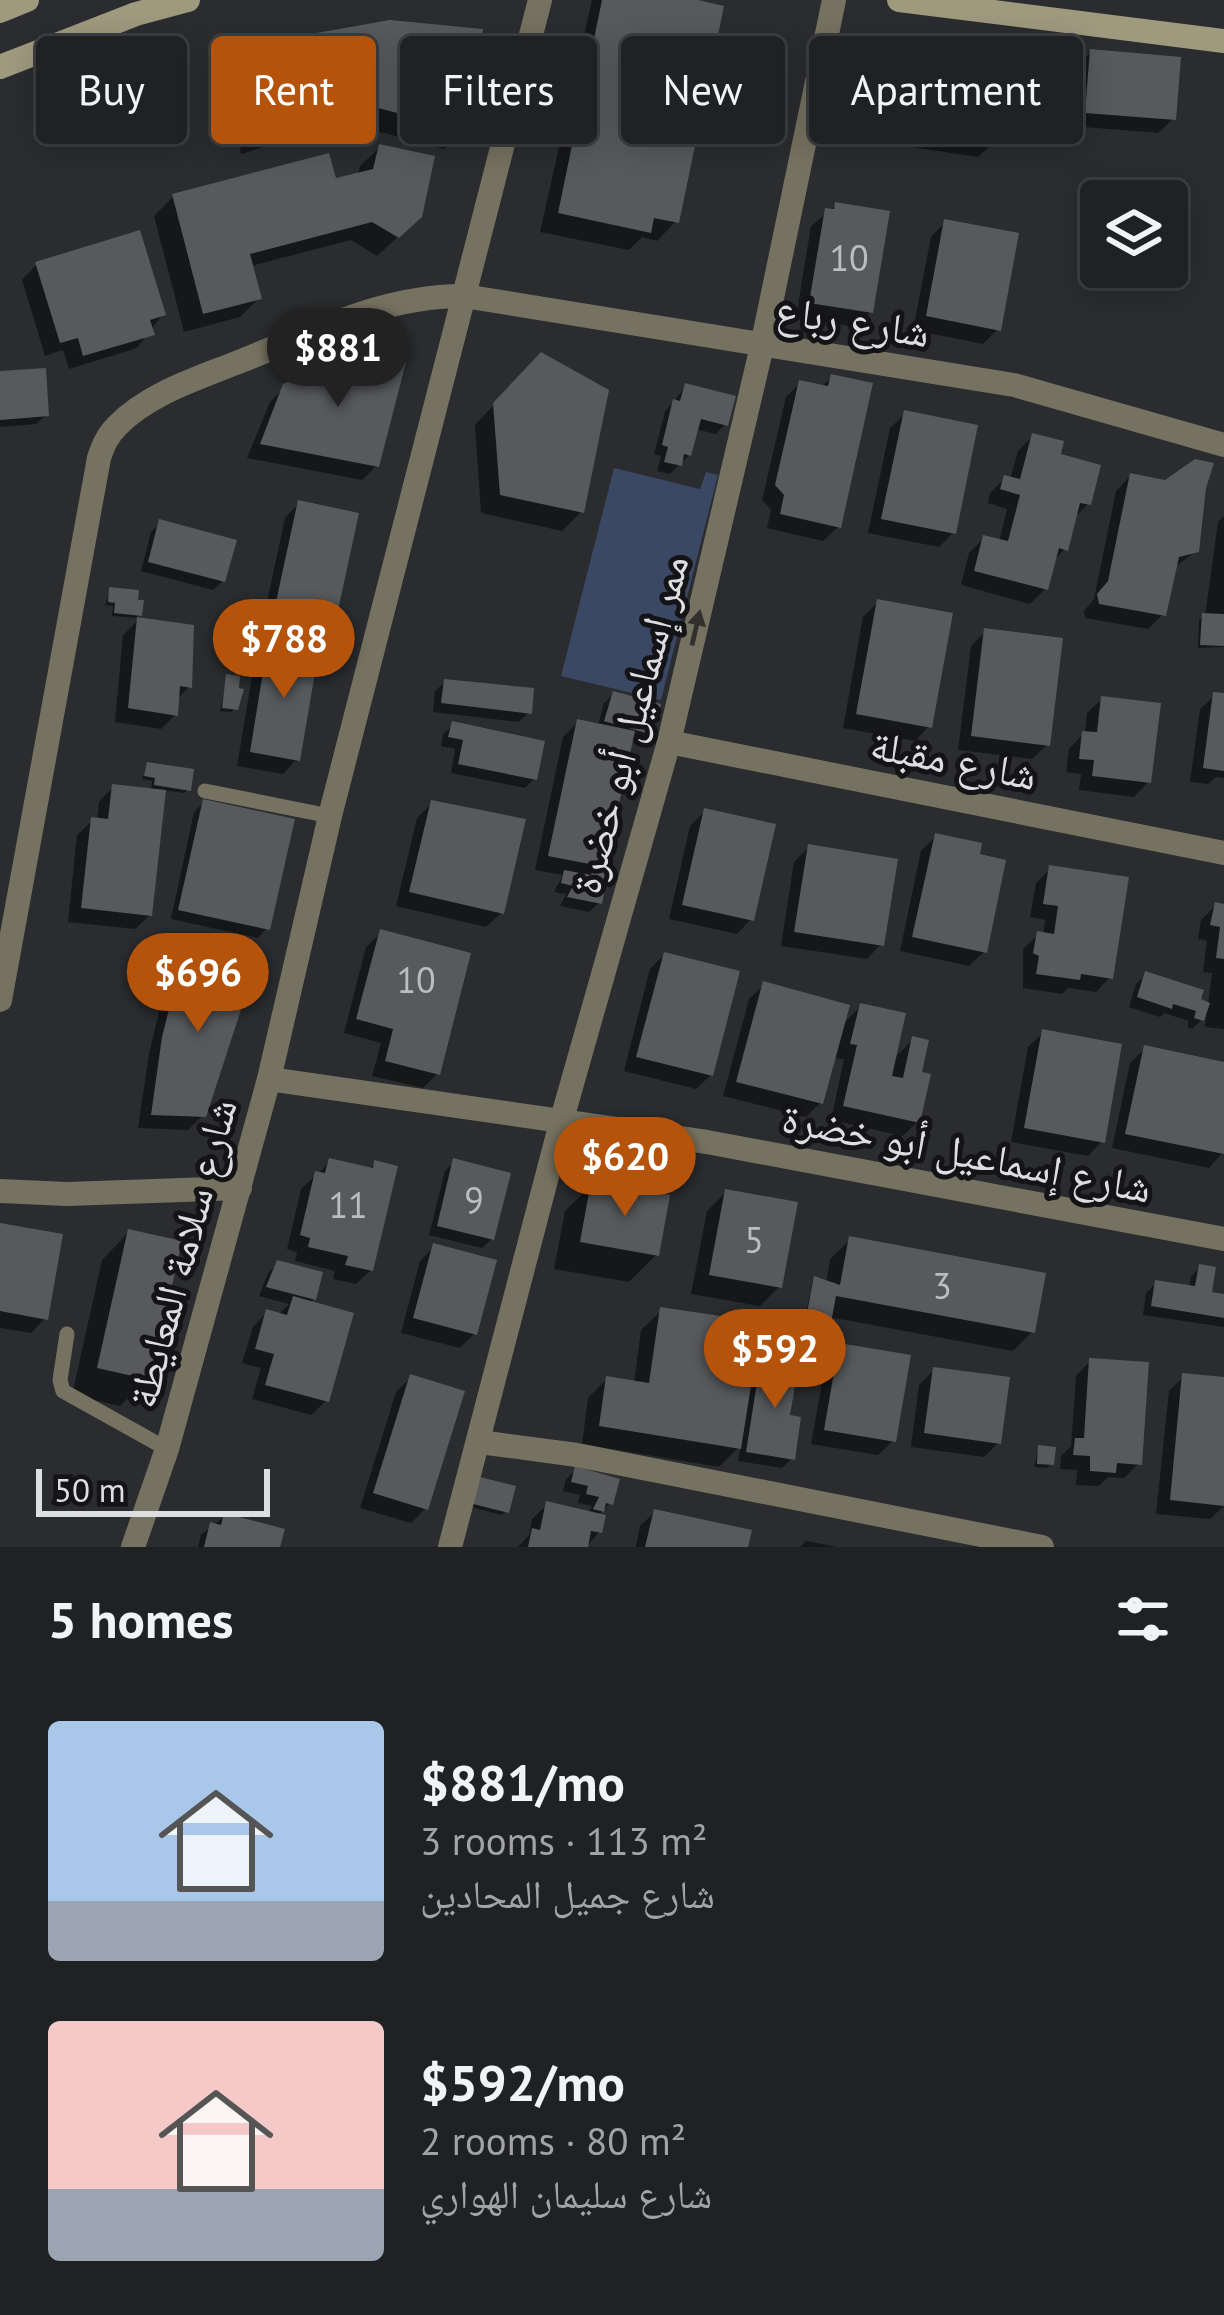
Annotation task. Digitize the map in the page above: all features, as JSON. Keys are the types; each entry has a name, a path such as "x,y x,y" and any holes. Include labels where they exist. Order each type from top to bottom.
{"main road":[{"path":"0,11 27,0"},
{"path":"0,68 136,14 188,0"},
{"path":"898,0 1068,11 1224,41"}],"street":[{"name":"شارع سلامة المعايطة","path":"133,1547 167,1449 269,1079 329,816 540,0"},
{"name":"ممر إسماعيل أبو خضرة","path":"450,1547 562,1119 669,742 762,346 834,0"},
{"name":"شارع رباع","path":"0,1000 99,458 106,439 148,402 337,322 433,296 464,296 1014,385 1224,446"},
{"name":"شارع مقبلة","path":"669,742 1224,853"},
{"name":"شارع إسماعيل أبو خضرة","path":"269,1079 707,1142 1224,1239"},
{"path":"0,1191 67,1194 240,1188"},
{"path":"480,1442 577,1455 1042,1547"}],"lane":[{"path":"205,791 329,816"},
{"path":"67,1334 60,1380 63,1391 167,1449"}],"shaded area":[{"path":"614,468 700,489 706,472 718,475 661,700 561,676"}],"building":[{"path":"602,0 698,0 724,6 718,36 621,36 621,144 695,144 679,223 654,218 651,233 558,213 572,144 597,144 595,36"},
{"path":"390,20 483,29 482,36 400,36 400,114 376,107 376,36 304,36"},
{"path":"1090,49 1181,57 1176,120 1085,113"},
{"path":"379,144 435,156 422,217 399,238 372,222 250,254 262,299 203,314 172,194 329,153 336,178 373,169"},
{"path":"835,202 890,211 873,313 809,303 825,208 834,209"},
{"path":"944,219 1019,233 1001,331 926,316"},
{"path":"140,230 166,315 150,320 155,335 83,356 78,338 60,343 35,262"},
{"path":"541,352 609,390 584,513 500,495 493,403"},
{"path":"355,353 406,362 379,467 260,444 283,384"},
{"path":"46,368 49,416 0,420 0,371"},
{"path":"831,374 873,383 841,528 780,514 784,495 775,485 799,380 828,386"},
{"path":"685,383 736,396 728,426 701,419 691,456 684,454 682,466 664,462 668,447 662,445 673,399 680,401"},
{"path":"904,410 978,425 956,534 881,519"},
{"path":"1032,433 1064,441 1061,454 1101,465 1091,505 1080,503 1068,551 1059,548 1048,590 974,571 983,535 1008,541 1020,495 1000,489 1004,475 1020,479"},
{"path":"1195,459 1214,463 1206,488 1199,552 1179,557 1166,616 1099,604 1097,594 1108,581 1130,473 1165,480"},
{"path":"298,500 359,513 337,615 276,602"},
{"path":"159,519 237,540 225,582 148,562"},
{"path":"109,587 139,590 138,600 144,600 142,616 114,613 115,603 108,602"},
{"path":"877,599 953,613 932,728 856,714"},
{"path":"1202,613 1224,614 1224,646 1200,645"},
{"path":"137,617 194,625 192,688 180,686 178,716 128,708"},
{"path":"984,628 1063,638 1050,746 971,736"},
{"path":"268,641 319,649 300,761 250,752"},
{"path":"226,674 240,676 239,688 244,689 238,710 222,708"},
{"path":"444,679 534,688 532,714 441,703"},
{"path":"613,691 661,704 653,735 604,721"},
{"path":"1213,692 1224,693 1224,771 1203,768"},
{"path":"1101,696 1161,703 1151,783 1092,776 1094,760 1079,759 1082,731 1097,732"},
{"path":"577,719 635,731 605,867 548,856"},
{"path":"452,721 545,741 537,780 458,764 463,740 448,737"},
{"path":"147,762 194,769 191,791 154,785 155,778 144,776"},
{"path":"112,784 166,790 152,916 81,908 91,817 108,819"},
{"path":"203,799 295,819 270,930 178,910"},
{"path":"431,800 526,819 504,914 409,892"},
{"path":"704,808 776,824 754,921 682,905"},
{"path":"935,833 982,843 980,854 1006,860 987,953 912,937"},
{"path":"808,844 898,859 884,946 794,932"},
{"path":"1049,865 1129,877 1113,979 1036,974 1037,931 1054,934 1058,906 1043,904"},
{"path":"564,870 608,873 602,904 567,897 573,886 561,883"},
{"path":"1215,902 1224,904 1224,959 1216,958 1220,927 1210,925"},
{"path":"380,929 471,953 440,1075 385,1061 393,1029 356,1019"},
{"path":"664,952 740,971 713,1076 636,1057"},
{"path":"202,955 254,970 206,1117 151,1115 162,1037 179,969"},
{"path":"1145,971 1204,990 1201,999 1210,1003 1204,1021 1194,1018 1196,1011 1137,997"},
{"path":"763,981 850,1005 823,1104 736,1082"},
{"path":"860,1003 906,1013 892,1076 903,1078 912,1036 929,1040 922,1072 931,1074 920,1123 843,1106 857,1045 850,1044"},
{"path":"1042,1029 1122,1044 1105,1143 1024,1128"},
{"path":"1144,1045 1224,1062 1224,1154 1125,1134"},
{"path":"329,1158 373,1168 374,1160 398,1166 373,1271 345,1265 348,1256 308,1247 310,1238 300,1235 315,1171 325,1173"},
{"path":"453,1158 511,1173 494,1240 437,1226"},
{"path":"591,1181 670,1195 659,1256 580,1242"},
{"path":"725,1189 798,1202 782,1288 709,1275"},
{"path":"0,1223 63,1234 48,1320 0,1311"},
{"path":"128,1229 182,1241 151,1380 97,1368"},
{"path":"849,1236 1046,1273 1035,1333 836,1296 831,1323 806,1318 814,1276 840,1285"},
{"path":"433,1243 497,1260 477,1335 413,1318"},
{"path":"277,1260 323,1272 316,1300 266,1287"},
{"path":"1199,1264 1216,1267 1212,1292 1224,1294 1224,1318 1151,1306 1155,1280 1195,1286"},
{"path":"293,1296 354,1313 329,1402 265,1385 274,1354 255,1349 266,1309 287,1315"},
{"path":"660,1307 761,1322 741,1449 599,1426 606,1376 649,1383"},
{"path":"839,1343 911,1355 896,1442 824,1430"},
{"path":"761,1357 799,1363 790,1415 801,1417 795,1460 746,1452"},
{"path":"1089,1358 1149,1362 1142,1465 1117,1463 1116,1473 1090,1471 1090,1456 1073,1455 1075,1438 1084,1438"},
{"path":"933,1367 1010,1377 1001,1444 924,1433"},
{"path":"1182,1373 1224,1377 1224,1506 1170,1500"},
{"path":"410,1374 465,1391 428,1510 373,1493"},
{"path":"1038,1445 1056,1447 1054,1465 1037,1464"},
{"path":"575,1466 620,1479 613,1505 606,1503 604,1512 593,1509 599,1497 586,1494 588,1486 571,1482"},
{"path":"480,1477 516,1486 509,1513 473,1504"},
{"path":"546,1501 606,1515 602,1533 591,1531 588,1547 528,1547 532,1528 540,1530"},
{"path":"654,1509 752,1530 748,1547 645,1547"},
{"path":"224,1513 285,1529 280,1547 204,1547 210,1522 221,1525"}]}
